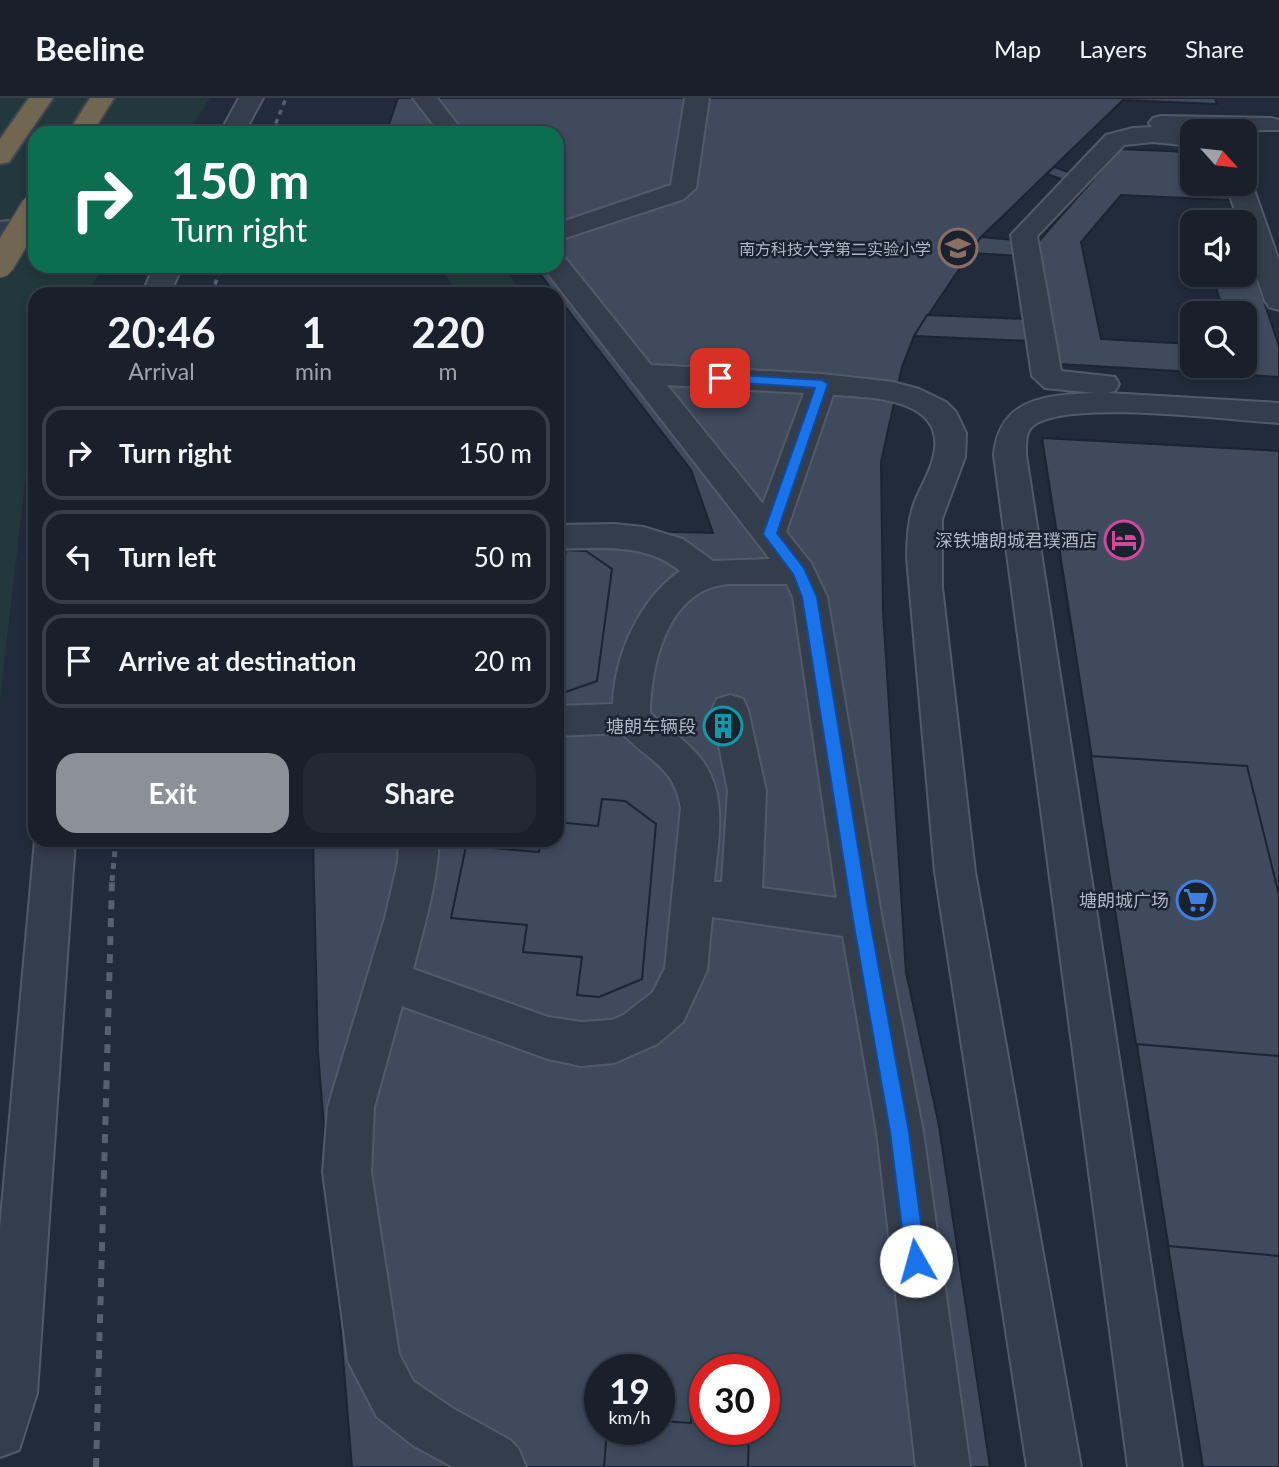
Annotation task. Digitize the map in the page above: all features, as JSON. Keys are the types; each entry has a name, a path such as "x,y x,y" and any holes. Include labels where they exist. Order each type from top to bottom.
{"highway":[{"path":"0,157 41,98"},
{"path":"84,126 102,98"},
{"path":"0,264 28,218"}],"street":[{"path":"236,126 251,98"},
{"path":"425,98 447,126"},
{"path":"564,230 675,194 683,188 697,98"},
{"path":"1259,98 1275,135"},
{"path":"1141,135 1147,128 1167,122 1275,135"},
{"path":"1180,138 1141,135 1115,140 1024,235 1047,376 1055,381 1279,394"},
{"path":"1243,196 1279,301"},
{"path":"0,230 28,227"},
{"path":"562,273 799,572 810,597 861,920 900,1132 943,1467"},
{"path":"643,374 897,391 918,398 939,412 950,429 951,449 927,514 923,554 925,587 955,872 1054,1467"},
{"path":"769,534 822,384"},
{"path":"1155,1467 1010,455 1011,433 1023,418 1040,409 1089,402 1279,414"},
{"path":"564,537 648,540 671,548 706,574"},
{"path":"387,980 548,1038 581,1044 614,1041 641,1030 668,1007 685,970 701,808 699,786 690,769 649,738 631,718 634,672 644,639 664,607 684,586 706,574 799,572"},
{"path":"730,710 747,791 741,903"},
{"path":"564,721 631,718"},
{"path":"0,1431 11,1393 54,847"},
{"path":"419,847 406,918 351,1107 347,1172 374,1360 395,1399 433,1427 491,1459 499,1467"},
{"path":"693,897 861,920"}],"green space":[{"path":"0,98 210,98 192,126 28,126 28,273 100,273 90,287 28,287 28,456 0,699"},
{"path":"444,273 508,273 517,287 454,287"}],"building":[{"name":"塘朗车辆段","path":"398,98 1215,98 1217,104 1123,100 981,237 914,336 902,367 881,462 883,611 906,972 939,1126 990,1467 352,1467 318,1053 313,847 564,847 564,529 713,533 691,470 564,305 564,287 550,287 539,273 564,273 564,126 388,126"},
{"path":"1120,149 1180,152 1180,196 1228,196 1229,200 1121,195 1081,242 1101,339 1180,343 1180,371 1059,364 1038,242"},
{"path":"1054,167 1092,180 1086,188 1047,174"},
{"path":"981,237 1038,242 1041,257 970,253"},
{"path":"1257,281 1279,346 1279,377 1257,376 1257,301 1220,301 1216,287 1257,287"},
{"path":"927,315 1051,320 1055,342 914,336"},
{"name":"深铁塘朗城君璞酒店","path":"1042,438 1168,445 1217,643 1072,634"},
{"name":"塘朗城广场","path":"1042,438 1279,451 1279,1467 1203,1467"},
{"path":"566,550 586,551 612,569 597,681 564,693"},
{"path":"1091,756 1247,766 1279,895 1279,1056 1136,1044"},
{"path":"602,799 625,801 656,824 642,979 599,997 577,995 582,957 523,952 527,925 451,918 466,847 539,852 540,847 564,847 564,823 598,826"},
{"path":"1168,1246 1279,1256 1279,1467 1203,1467"},
{"path":"675,1422 689,1423 689,1445 749,1445 748,1467 604,1467 606,1445 675,1445"}],"railway":[{"path":"275,126 286,98"},
{"path":"214,287 219,273"},
{"path":"112,881 115,847"},
{"path":"96,1467 112,880"}],"place":[{"name":"南方科技大学第二实验小学","path":"958,248"},
{"name":"深铁塘朗城君璞酒店","path":"1124,540"},
{"name":"塘朗车辆段","path":"723,726"},
{"name":"塘朗城广场","path":"1196,900"}],"route":[{"path":"720,378 822,384 769,534 799,572 810,597 861,920 900,1132 916,1261"}]}
